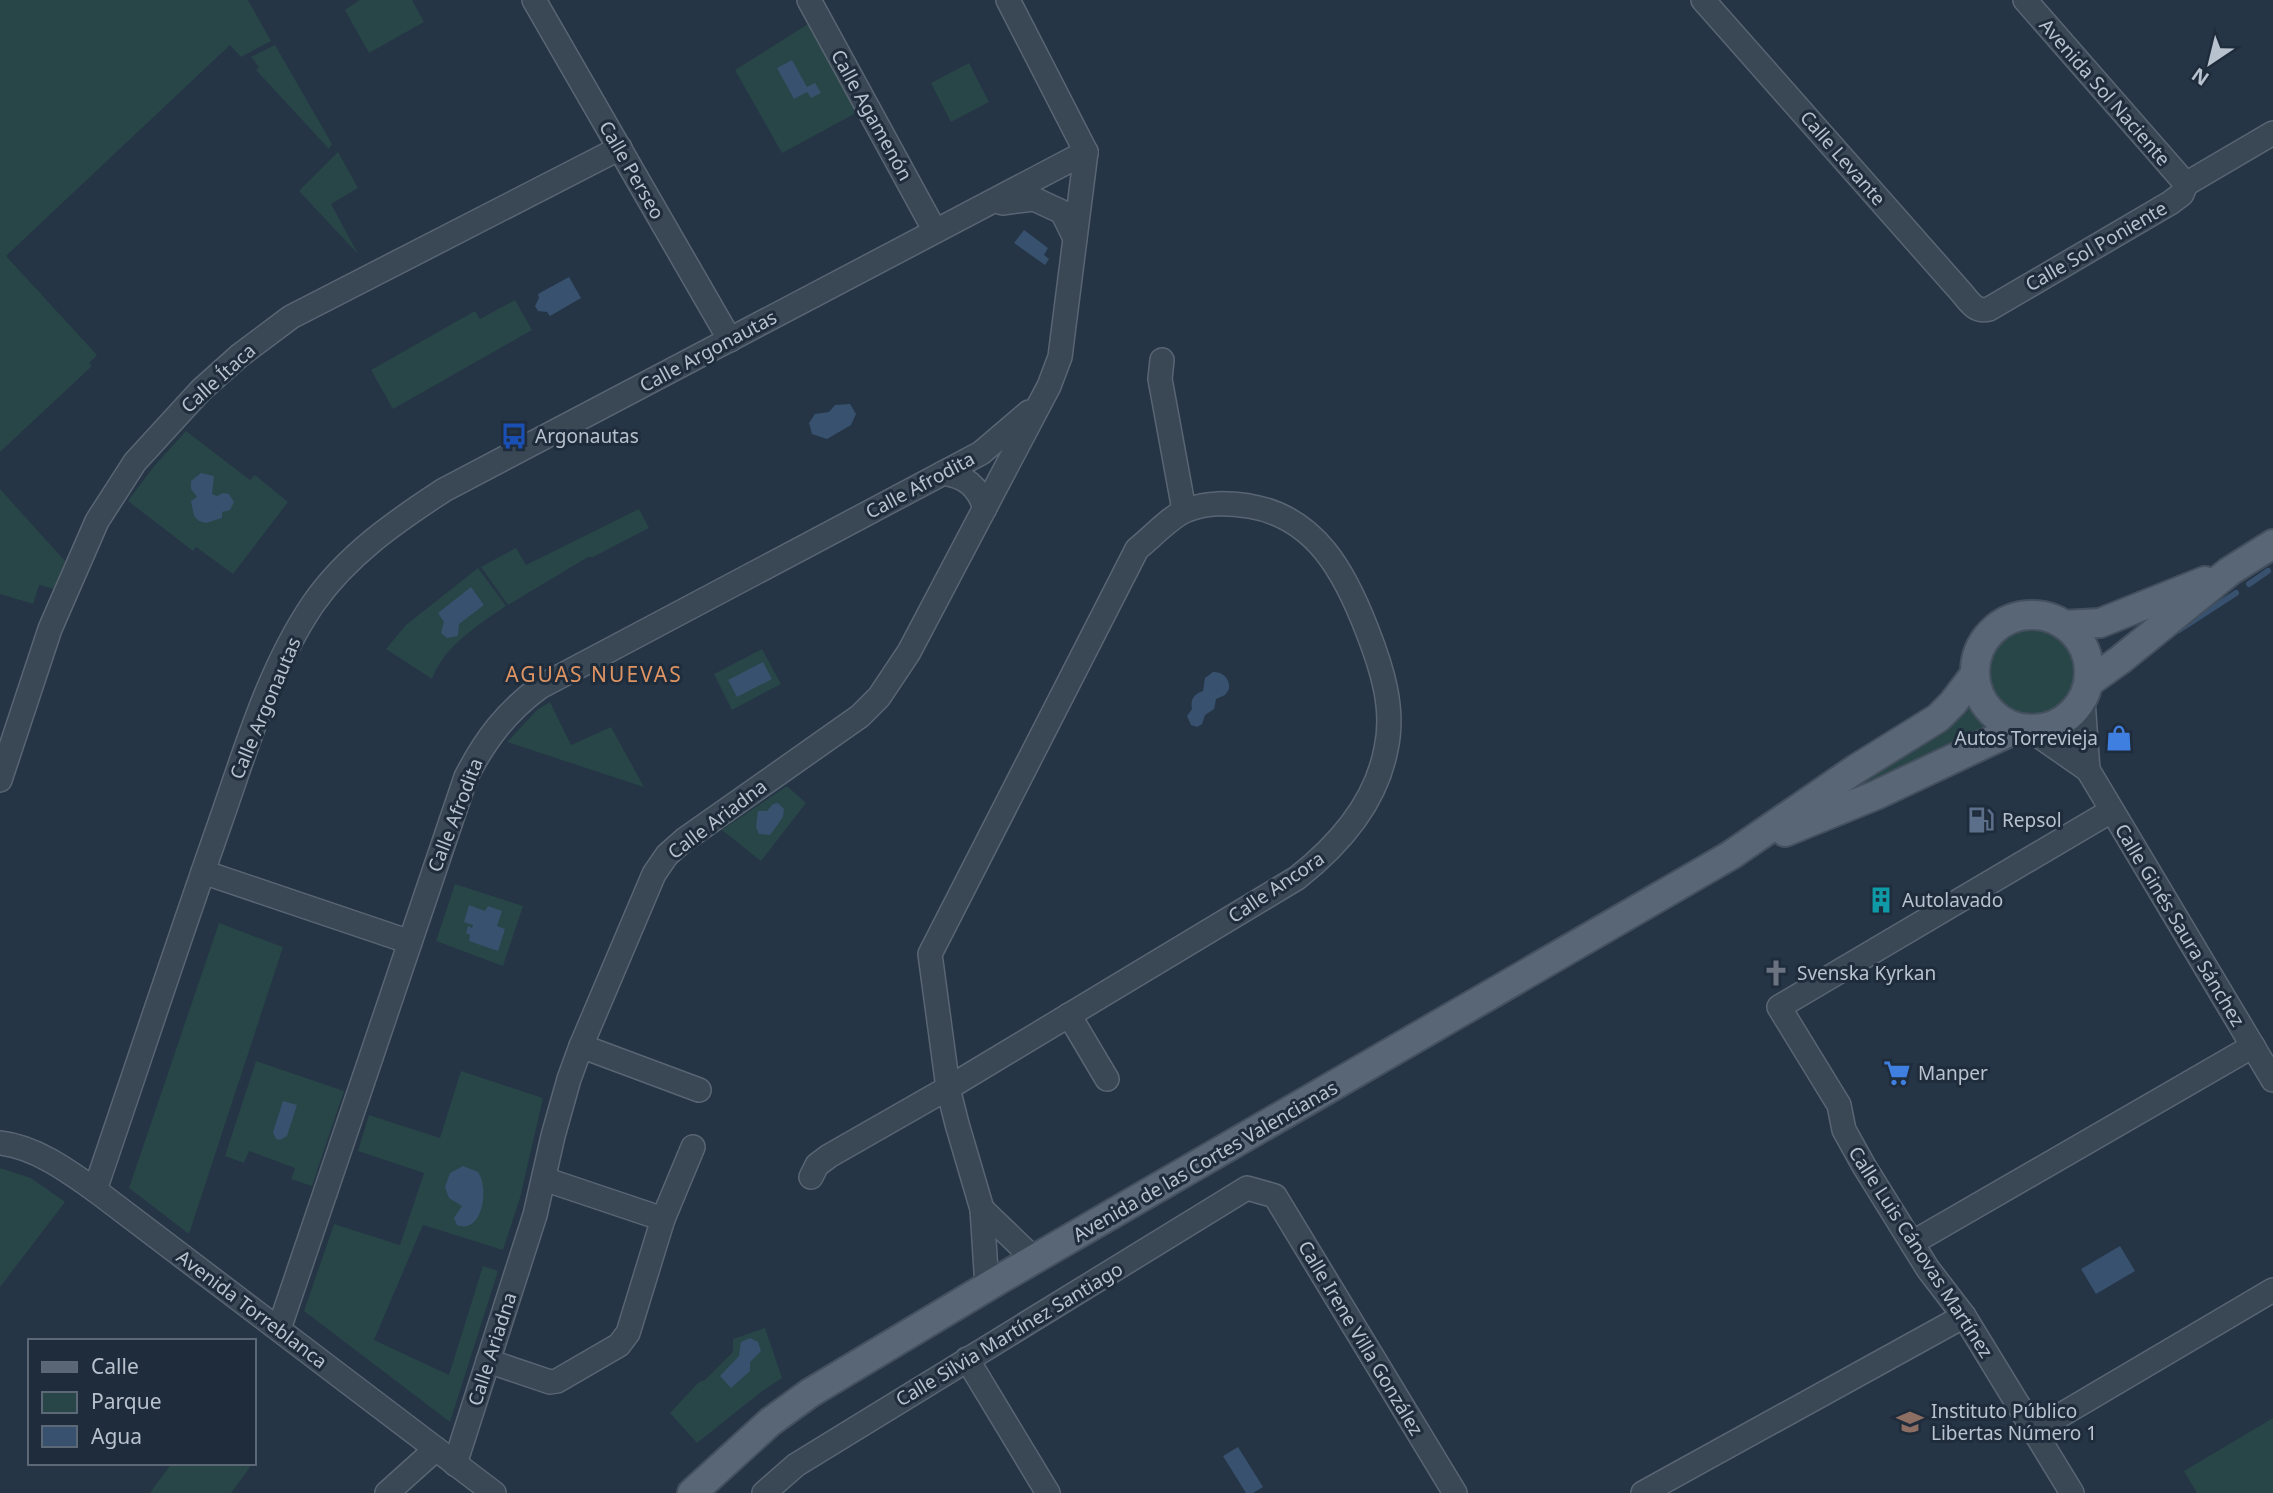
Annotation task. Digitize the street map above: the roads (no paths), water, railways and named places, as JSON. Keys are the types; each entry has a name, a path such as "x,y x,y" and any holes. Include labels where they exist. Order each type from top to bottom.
{"main road":[{"path":"2086,691 2088,660 2080,640 2064,625 2048,618 2030,615 1997,627 1985,640 1978,656 1975,674 1983,702 2004,722 2036,729 2055,725 2071,715 2086,691 2120,660 2230,570 2273,544"},
{"path":"2064,625 2100,623 2230,570"},
{"name":"Avenida de las Cortes Valencianas","path":"693,1492 770,1422 810,1393 987,1287 1731,855 1856,769 1938,718 1975,674"},
{"name":"Avenida de las Cortes Valencianas","path":"1731,855 1877,795 2023,728"}],"street":[{"name":"Calle Agamenón","path":"809,0 935,230"},
{"path":"1008,0 1086,152"},
{"name":"Calle Levante","path":"1703,0 1974,307 1985,310"},
{"name":"Avenida Sol Naciente","path":"2025,0 2186,184"},
{"name":"Calle Perseo","path":"540,2 730,340"},
{"name":"Calle Sol Poniente","path":"1985,310 2171,203 2182,194 2186,184 2273,133"},
{"name":"Calle Ítaca","path":"0,780 50,629 97,521 135,461 201,390 239,356 291,317 620,148"},
{"name":"Calle Argonautas","path":"95,1189 255,723 292,639 314,604 341,570 371,541 444,490 1086,152"},
{"name":"Calle Ariadna","path":"455,1464 544,1179 561,1104 581,1046 642,900 660,863 684,840 860,716 879,697 909,652 1049,386 1060,356 1086,152"},
{"path":"987,205 1034,199 1062,212 1075,238"},
{"path":"1162,360 1160,379 1184,510"},
{"name":"Calle Afrodita","path":"279,1329 466,776 484,743 509,711 540,688 995,443 1033,408 1049,386"},
{"path":"943,473 965,479 975,487 985,508"},
{"name":"Calle Ancora","path":"811,1177 817,1165 829,1156 948,1088 1297,878 1323,858 1344,836 1364,807 1378,777 1387,748 1389,715 1377,655 1351,589 1337,564 1305,529 1269,510 1221,502 1184,510 1137,550 930,954 948,1088 982,1209 987,1287"},
{"path":"2086,691 2088,770"},
{"path":"2023,728 2088,770"},
{"name":"Calle Ginés Saura Sánchez","path":"2088,770 2273,1080"},
{"name":"Calle Luis Cánovas Martínez","path":"2071,1493 1964,1316 1912,1243 1864,1166 1844,1130 1839,1105 1780,1007 2111,811"},
{"path":"203,872 410,942"},
{"path":"1069,1015 1107,1079"},
{"path":"581,1046 699,1090"},
{"path":"1912,1243 2253,1046"},
{"path":"0,1122 4,1144"},
{"name":"Avenida Torreblanca","path":"4,1144 40,1156 95,1189 494,1493"},
{"path":"488,1361 550,1382 558,1381 619,1345 628,1332 663,1219 693,1147"},
{"path":"544,1179 663,1219"},
{"name":"Calle Silvia Martínez Santiago","path":"764,1493 796,1465 1247,1188 1261,1192"},
{"name":"Calle Irene Villa González","path":"1261,1192 1275,1196 1455,1493"},
{"name":"Calle Ancora","path":"982,1209 1035,1260"},
{"path":"2034,1431 2273,1290"},
{"path":"1643,1493 1964,1316"},
{"path":"967,1359 1048,1493"},
{"path":"387,1493 436,1449"}],"water":[{"path":"792,60 807,87 815,83 821,93 811,98 807,92 794,99 777,68"},
{"path":"1024,230 1048,248 1044,255 1049,259 1045,265 1014,243"},
{"path":"569,277 581,298 550,316 547,312 538,311 535,306 538,294"},
{"path":"850,404 856,414 851,425 827,439 812,434 809,423 815,414 829,412 835,405"},
{"path":"201,473 214,476 212,494 229,494 234,502 230,510 222,512 222,518 206,523 194,516 191,501 197,497 191,489 191,481"},
{"path":"471,587 484,605 459,624 458,636 447,638 441,633 444,622 438,613"},
{"path":"763,662 772,679 737,697 728,680"},
{"path":"1213,672 1225,676 1229,689 1225,695 1216,699 1214,709 1205,715 1202,724 1197,727 1191,725 1187,716 1192,709 1192,700 1203,691 1205,678"},
{"path":"778,803 784,809 783,817 770,835 759,834 756,827 758,811 767,811 773,804"},
{"path":"469,905 485,911 488,906 502,911 497,926 505,929 498,951 469,941 470,935 466,933 468,926 472,928 473,925 464,922"},
{"path":"283,1101 297,1105 287,1136 280,1140 276,1139 273,1132"},
{"path":"463,1166 478,1172 483,1189 478,1217 466,1226 457,1225 454,1218 462,1206 449,1198 445,1187 450,1173"},
{"path":"2120,1246 2135,1271 2096,1294 2081,1269"},
{"path":"750,1338 758,1342 761,1351 750,1362 750,1371 731,1388 720,1376 739,1356 741,1342"},
{"path":"1238,1447 1263,1487 1253,1493 1246,1493 1223,1456"}],"waterway":[{"path":"2249,584 2268,571"},
{"path":"2179,630 2236,593"}],"place":[{"name":"Argonautas","path":"514,436"},
{"name":"Autos Torrevieja","path":"2119,738"},
{"name":"Repsol","path":"1981,820"},
{"name":"Autolavado","path":"1881,900"},
{"name":"Svenska Kyrkan","path":"1776,973"},
{"name":"Manper","path":"1897,1073"},
{"name":"Instituto Público Libertas Número 1","path":"1910,1422"}],"district":[{"name":"AGUAS NUEVAS","path":"594,675"}]}
